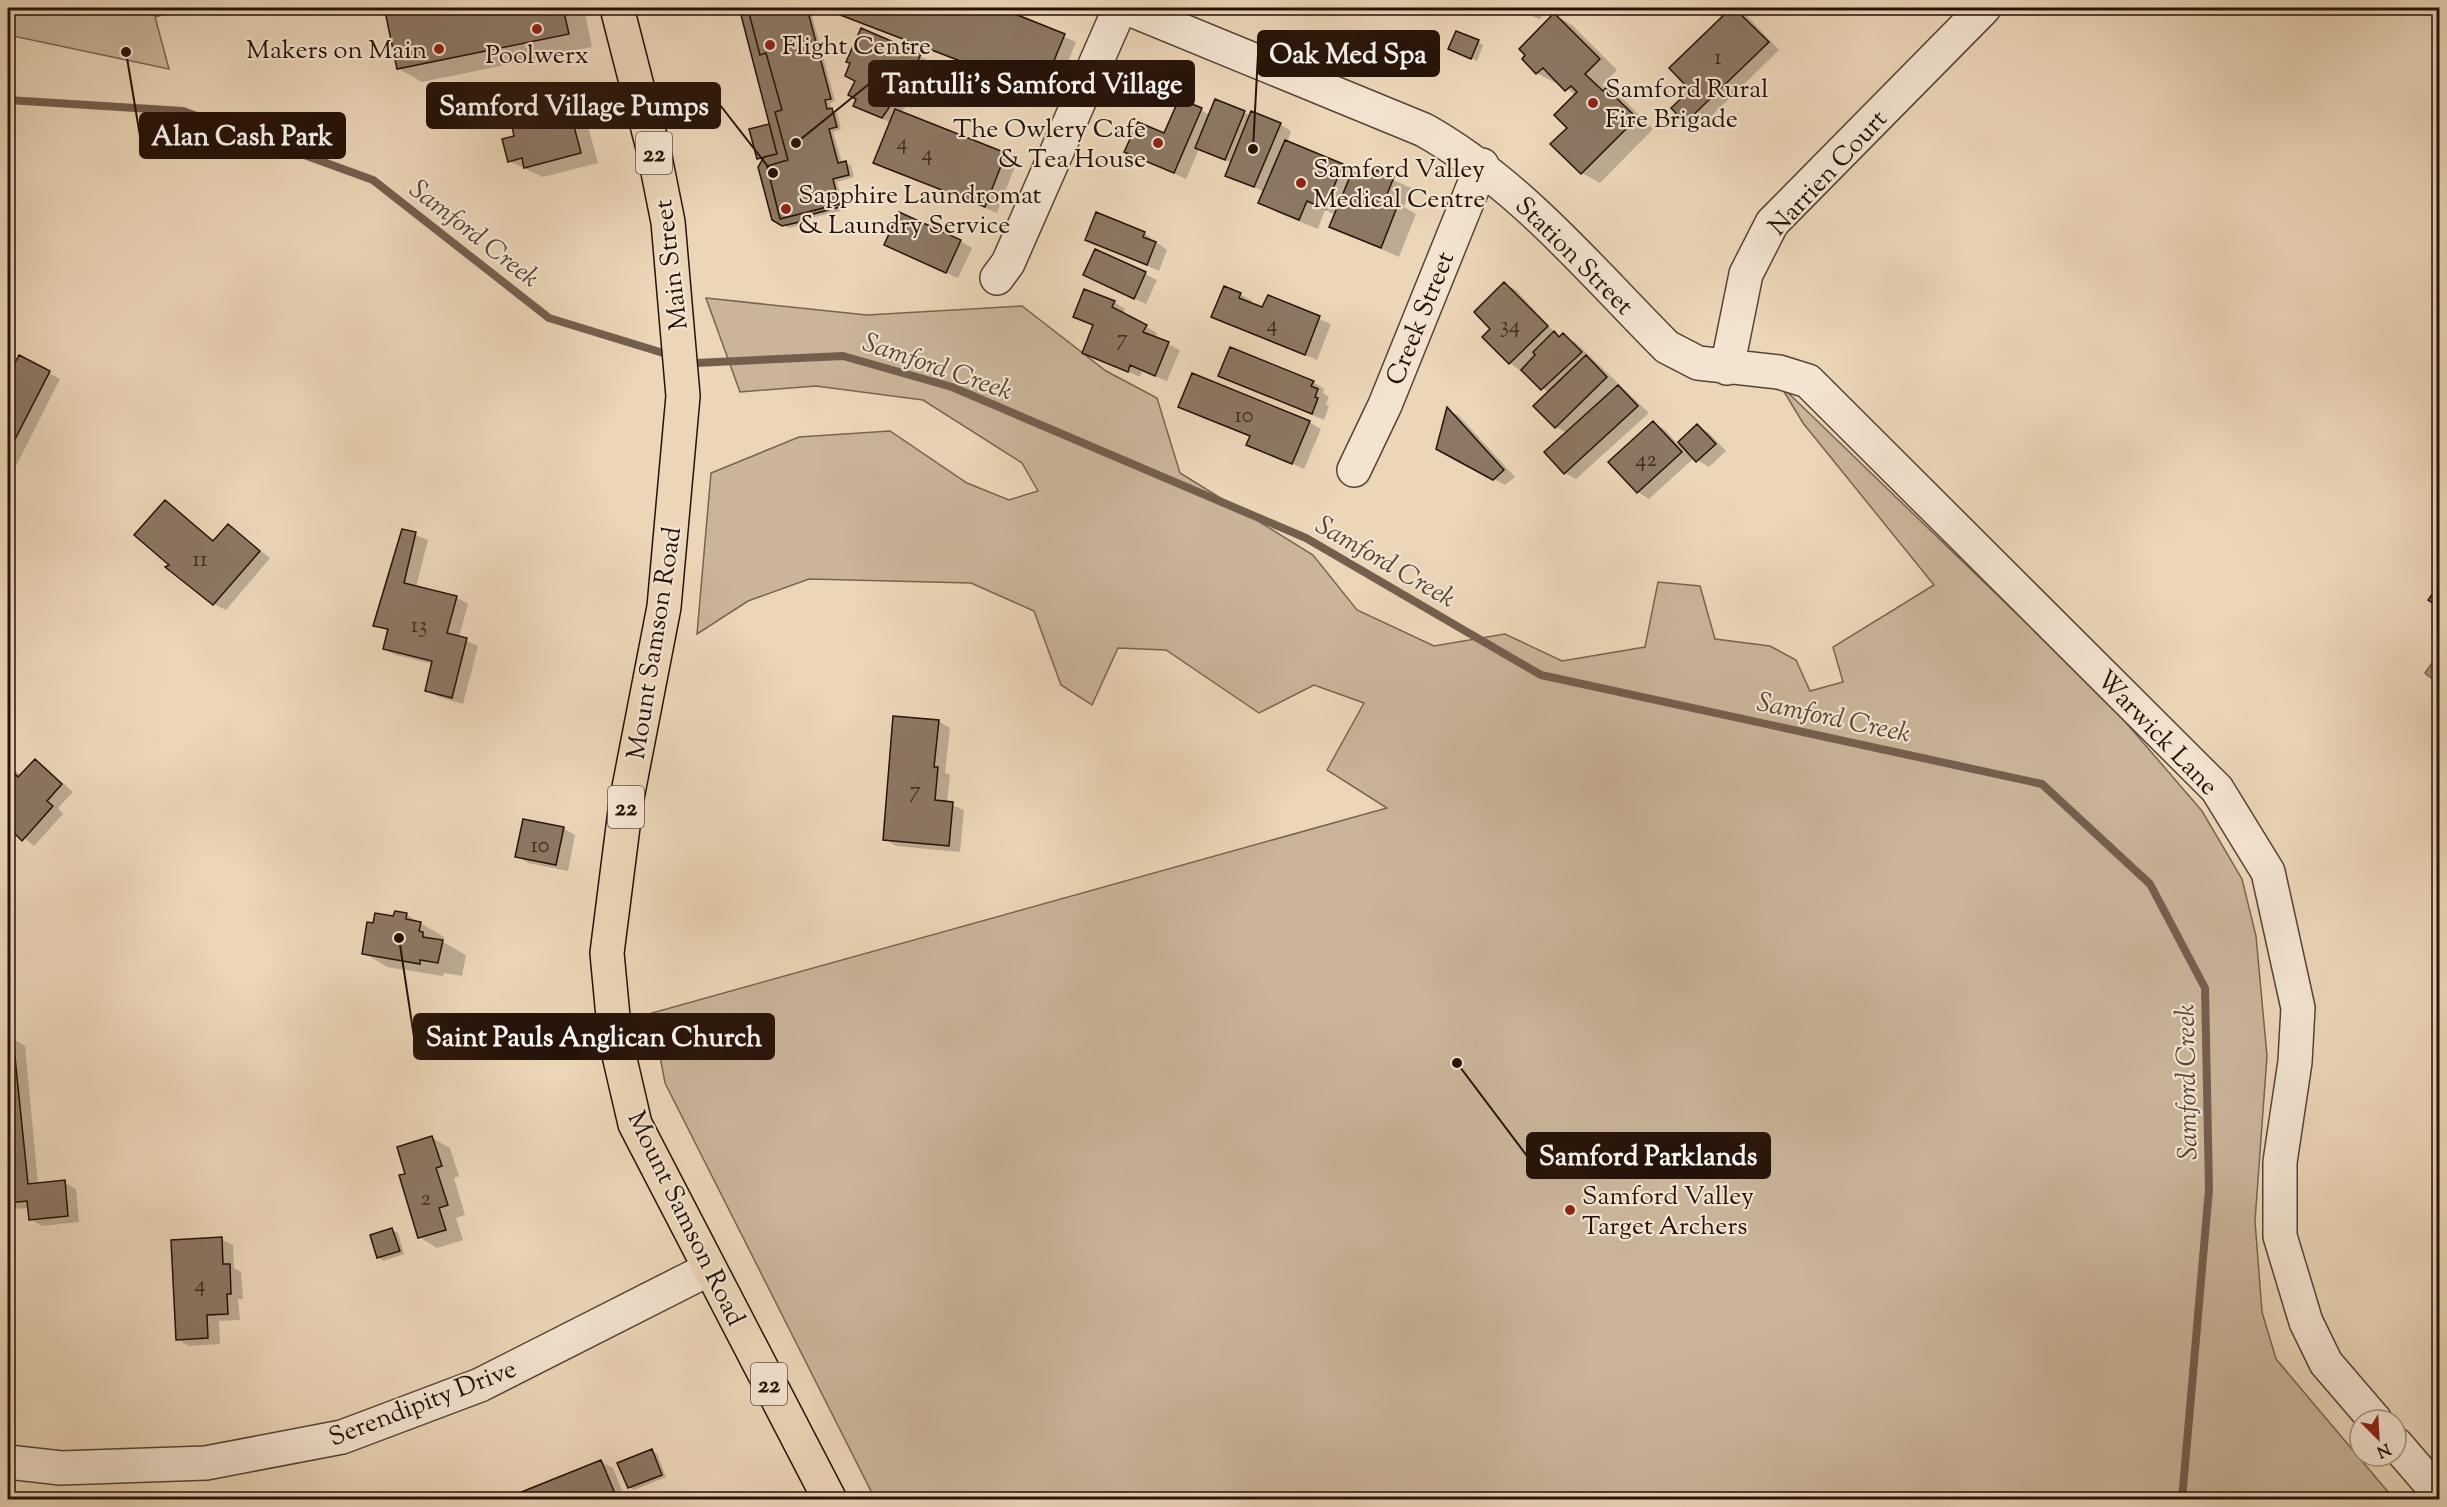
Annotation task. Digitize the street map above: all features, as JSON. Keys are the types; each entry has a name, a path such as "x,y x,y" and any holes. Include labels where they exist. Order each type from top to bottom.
{"main road":[{"name":"Main Street","path":"617,8 654,152 668,222 683,396 676,491"},
{"name":"Mount Samson Road","path":"676,491 664,607 626,803 607,953 615,1038 635,1124 708,1269 830,1500"}],"street":[{"path":"997,278 1008,263 1120,8"},
{"name":"Station Street","path":"1127,8 1424,130 1482,165 1516,195 1667,347 1698,363 1727,368"},
{"name":"Narrien Court","path":"1727,368 1746,274 1772,224 1984,8"},
{"name":"Creek Street","path":"1354,470 1385,405 1482,165"},
{"name":"Warwick Lane","path":"1727,368 1779,372 1808,381 2217,789 2268,872 2298,1008 2295,1062 2280,1162 2280,1236 2306,1322 2326,1363 2365,1408"},
{"name":"Serendipity Drive","path":"8,1462 61,1468 206,1463 342,1437 480,1385 708,1269"},
{"path":"2408,1458 2439,1495"}],"shaded area":[{"path":"8,8 186,8 155,17 169,69 8,35"},
{"path":"706,298 867,315 1022,306 1106,371 1157,398 1180,473 1313,555 1357,610 1434,646 1505,634 1562,661 1645,647 1658,582 1700,586 1715,639 1770,646 1796,660 1810,691 1843,682 1833,647 1934,585 1803,423 1780,385 2110,704 2202,811 2242,879 2256,936 2267,1056 2255,1221 2262,1312 2276,1359 2348,1444 2348,1468 2368,1468 2394,1499 875,1499 665,1083 652,1013 1387,808 1327,770 1364,703 1314,685 1259,713 1166,650 1118,648 1092,705 1061,685 1034,611 971,583 809,579 748,601 697,634 711,473 799,437 890,431 967,483 1009,500 1038,491 1022,463 923,400 816,386 740,392"},
{"path":"2437,656 2439,658 2439,684 2425,673"}],"building":[{"path":"401,8 563,8 569,34 397,69 385,11"},
{"path":"772,8 807,8 831,99 825,100 827,109 832,108 837,127 829,129 838,163 846,161 849,175 833,179 839,204 780,219 767,166 788,160 775,112 782,110 766,53 760,55 749,13"},
{"path":"822,8 1000,8 1065,34 1041,92"},
{"path":"1512,8 1530,8 1528,14"},
{"path":"1731,8 1734,8 1769,42 1685,123 1671,108 1690,90 1669,68"},
{"path":"749,13 760,55 766,53 782,110 775,112 788,160 767,166 780,219 839,204 840,207 806,216 804,221 782,226 772,220 758,167 764,157 777,154 741,15"},
{"name":"Samford Rural Fire Brigade","path":"1554,13 1600,59 1585,74 1603,91 1606,88 1637,118 1581,174 1550,144 1567,128 1554,115 1577,92 1571,86 1565,91 1543,68 1536,74 1522,59 1525,55 1519,49"},
{"path":"861,28 921,54 899,103 894,100 882,118 853,106 856,99 848,95 855,81 845,76 850,63 846,62"},
{"path":"1456,31 1479,40 1471,59 1448,49"},
{"path":"564,88 581,153 524,168 522,158 508,162 502,139 514,136 507,103"},
{"name":"The Owlery Cafe & Tea House","path":"1179,99 1202,108 1174,173 1124,152 1138,122 1164,133"},
{"path":"1215,99 1245,111 1225,160 1195,148"},
{"path":"895,109 1006,153 985,207 873,163"},
{"path":"1251,111 1281,123 1254,187 1225,176"},
{"path":"769,124 777,154 757,159 749,129"},
{"name":"Samford Valley Medical Centre","path":"1285,140 1343,164 1325,209 1307,201 1299,220 1258,203"},
{"path":"1369,167 1394,177 1386,197 1399,202 1381,248 1329,227 1352,172 1365,177"},
{"path":"899,212 961,240 946,273 884,245"},
{"path":"1096,212 1145,232 1143,237 1156,242 1147,265 1085,240"},
{"path":"1095,249 1146,272 1134,299 1083,275"},
{"path":"1504,282 1548,326 1509,364 1482,337 1490,329 1474,312"},
{"path":"1224,286 1241,293 1239,298 1262,307 1268,295 1320,316 1305,355 1211,317"},
{"path":"1084,289 1115,301 1112,307 1147,325 1143,332 1169,342 1155,376 1130,365 1128,372 1082,353 1093,325 1073,317"},
{"path":"1554,331 1559,337 1563,333 1582,352 1541,390 1521,370 1535,355 1533,352"},
{"path":"1230,347 1314,381 1311,386 1318,389 1315,397 1318,398 1312,414 1218,376"},
{"path":"19,355 50,371 8,453 8,376"},
{"path":"1586,355 1607,377 1555,428 1533,406"},
{"path":"1192,373 1310,421 1292,464 1246,445 1250,436 1178,407"},
{"path":"1618,385 1638,406 1564,474 1544,452"},
{"path":"1447,407 1504,470 1493,480 1436,449"},
{"path":"1653,421 1682,452 1637,493 1608,462"},
{"path":"1697,424 1716,444 1696,462 1678,442"},
{"path":"165,500 213,541 228,524 260,551 213,605 165,567 169,565 134,535"},
{"path":"402,529 416,532 404,583 457,596 447,633 467,638 452,698 425,691 432,661 383,649 388,629 373,626"},
{"path":"2440,583 2440,608 2428,600"},
{"path":"893,716 939,720 934,767 938,767 935,800 953,802 949,846 883,840"},
{"path":"35,759 62,784 47,801 53,806 22,841 8,827 8,767 18,777"},
{"path":"523,819 564,827 556,865 515,857"},
{"path":"395,911 407,913 406,919 421,922 419,931 423,932 423,937 443,940 438,963 420,960 420,964 362,954 367,922 373,923 375,913 393,916"},
{"path":"8,1038 13,1038 28,1184 65,1180 68,1216 29,1220 27,1201 8,1203"},
{"path":"432,1136 442,1166 436,1168 448,1205 439,1208 446,1230 418,1238 399,1175 405,1174 397,1147"},
{"path":"392,1228 400,1251 377,1258 370,1235"},
{"path":"222,1237 223,1264 230,1264 231,1294 227,1294 228,1314 207,1315 208,1338 176,1340 171,1240"},
{"path":"652,1449 662,1475 628,1488 617,1463"},
{"path":"601,1460 614,1491 593,1500 522,1500 519,1493"}],"waterway":[{"name":"Samford Creek","path":"8,100 183,111 373,180 549,318 673,356"},
{"name":"Samford Creek","path":"687,360 695,363 843,356 952,387 1306,538 1541,675 2042,784 2150,884 2205,988 2209,1189 2182,1500"}],"place":[{"name":"Poolwerx","path":"537,29"},
{"name":"Flight Centre","path":"770,45"},
{"name":"Makers on Main","path":"439,49"},
{"name":"Alan Cash Park","path":"126,52"},
{"name":"Samford Rural Fire Brigade","path":"1593,103"},
{"name":"Tantulli’s Samford Village","path":"796,143"},
{"name":"The Owlery Cafe & Tea House","path":"1158,143"},
{"name":"Oak Med Spa","path":"1253,149"},
{"name":"Samford Village Pumps","path":"773,173"},
{"name":"Samford Valley Medical Centre","path":"1301,183"},
{"name":"Sapphire Laundromat & Laundry Service","path":"786,209"},
{"name":"Saint Pauls Anglican Church","path":"399,938"},
{"name":"Samford Parklands","path":"1457,1063"},
{"name":"Samford Valley Target Archers","path":"1570,1210"}]}
